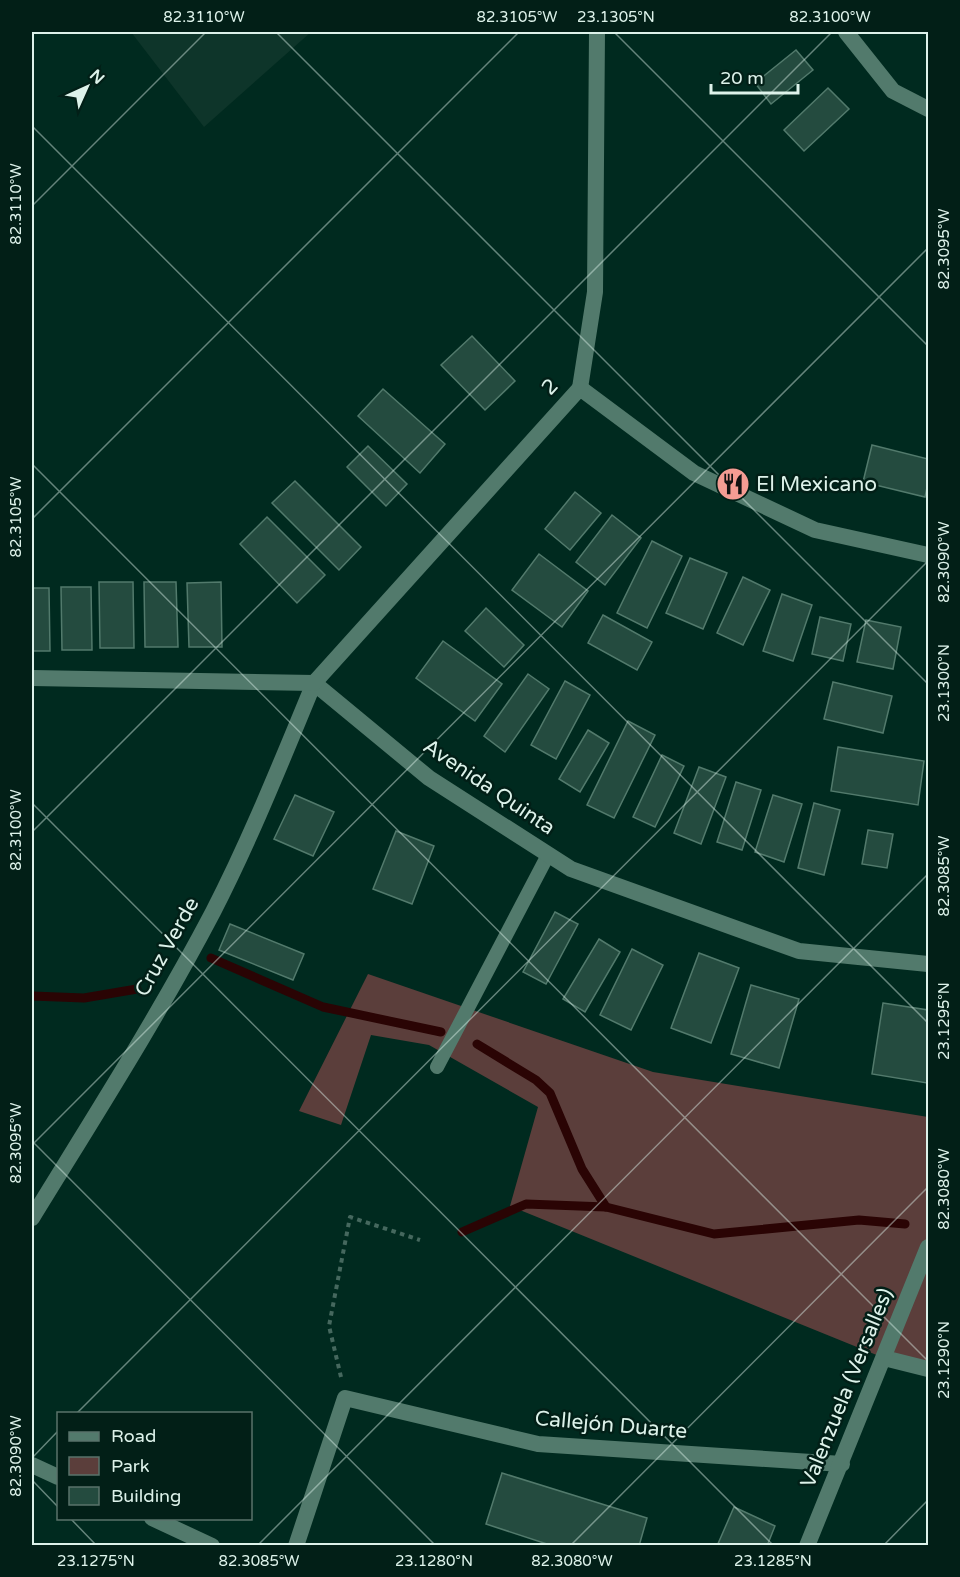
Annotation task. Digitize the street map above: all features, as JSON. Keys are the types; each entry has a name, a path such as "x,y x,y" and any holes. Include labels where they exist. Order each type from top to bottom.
{"street":[{"name":"2","path":"314,683 580,388 595,292 597,32"},
{"path":"846,32 893,91 928,109"},
{"path":"580,388 694,473 815,530 928,555"},
{"path":"32,678 314,683"},
{"name":"Avenida Quinta","path":"314,683 429,778 571,869 799,951 928,964"},
{"name":"Cruz Verde","path":"32,1218 133,1056 213,911 262,806 314,683"},
{"name":"Valenzuela (Versalles)","path":"807,1545 842,1464 928,1247"},
{"path":"884,1358 928,1369"},
{"path":"296,1545 345,1398"},
{"name":"Callejón Duarte","path":"345,1398 538,1444 842,1464"},
{"path":"32,1465 57,1477"},
{"path":"156,1520 212,1545"}],"lane":[{"path":"437,1066 548,855"}],"path":[{"path":"345,1398 329,1326 350,1217 420,1240"}],"shaded area":[{"path":"131,32 311,32 204,127"}],"green space":[{"path":"368,974 653,1072 928,1117 928,1369 884,1358 510,1206 538,1107 429,1045 371,1035 341,1125 299,1111"}],"building":[{"path":"796,50 813,70 771,104 755,83"},
{"path":"828,88 849,109 804,151 784,130"},
{"path":"472,336 515,381 485,410 441,365"},
{"path":"383,389 445,444 420,473 358,416"},
{"path":"872,445 928,459 928,483 925,497 863,482"},
{"path":"368,446 407,484 386,506 347,467"},
{"path":"295,481 361,547 339,570 272,503"},
{"path":"575,492 601,513 570,550 545,529"},
{"path":"612,515 641,538 605,585 576,562"},
{"path":"267,517 325,575 297,603 240,544"},
{"path":"652,541 682,556 647,628 617,613"},
{"path":"539,554 588,591 562,627 512,590"},
{"path":"690,558 727,573 703,629 666,613"},
{"path":"743,577 770,590 743,645 717,633"},
{"path":"99,582 133,582 134,648 100,648"},
{"path":"144,582 176,582 178,647 145,647"},
{"path":"221,582 222,647 189,647 187,583"},
{"path":"61,587 91,587 92,650 62,650"},
{"path":"32,588 49,588 50,651 32,651"},
{"path":"782,594 812,605 793,661 763,651"},
{"path":"486,608 524,645 504,667 465,631"},
{"path":"603,615 652,642 637,670 588,643"},
{"path":"820,617 851,624 843,661 812,654"},
{"path":"866,620 901,627 893,669 857,662"},
{"path":"443,641 502,684 475,721 416,678"},
{"path":"528,674 549,689 505,752 484,736"},
{"path":"565,681 590,695 556,759 531,745"},
{"path":"833,682 892,696 883,733 824,719"},
{"path":"628,721 655,735 614,818 587,805"},
{"path":"588,730 609,743 580,792 559,779"},
{"path":"838,747 924,761 918,805 831,791"},
{"path":"662,755 684,766 655,827 633,817"},
{"path":"699,767 726,777 701,844 674,833"},
{"path":"736,782 761,790 742,850 717,842"},
{"path":"295,795 334,812 313,856 274,839"},
{"path":"773,795 802,804 784,862 755,852"},
{"path":"814,803 840,810 824,875 798,868"},
{"path":"868,830 893,834 887,868 862,864"},
{"path":"396,831 434,846 412,904 373,889"},
{"path":"555,912 578,924 546,984 523,972"},
{"path":"230,924 304,954 293,980 219,950"},
{"path":"599,939 620,952 585,1012 563,999"},
{"path":"632,949 663,965 631,1030 600,1015"},
{"path":"699,953 739,968 711,1043 671,1028"},
{"path":"751,985 799,999 779,1068 731,1054"},
{"path":"883,1003 928,1010 927,1083 872,1074"},
{"path":"502,1473 647,1518 639,1546 553,1546 486,1524"},
{"path":"734,1507 775,1526 767,1546 717,1546"}],"waterway":[{"path":"211,958 323,1007 441,1032"},
{"path":"32,996 84,998 137,989"},
{"path":"477,1044 536,1080 550,1093 582,1169 606,1207"},
{"path":"462,1232 526,1204 606,1207 714,1234 859,1220 905,1224"}],"place":[{"name":"El Mexicano","path":"733,484"}]}
